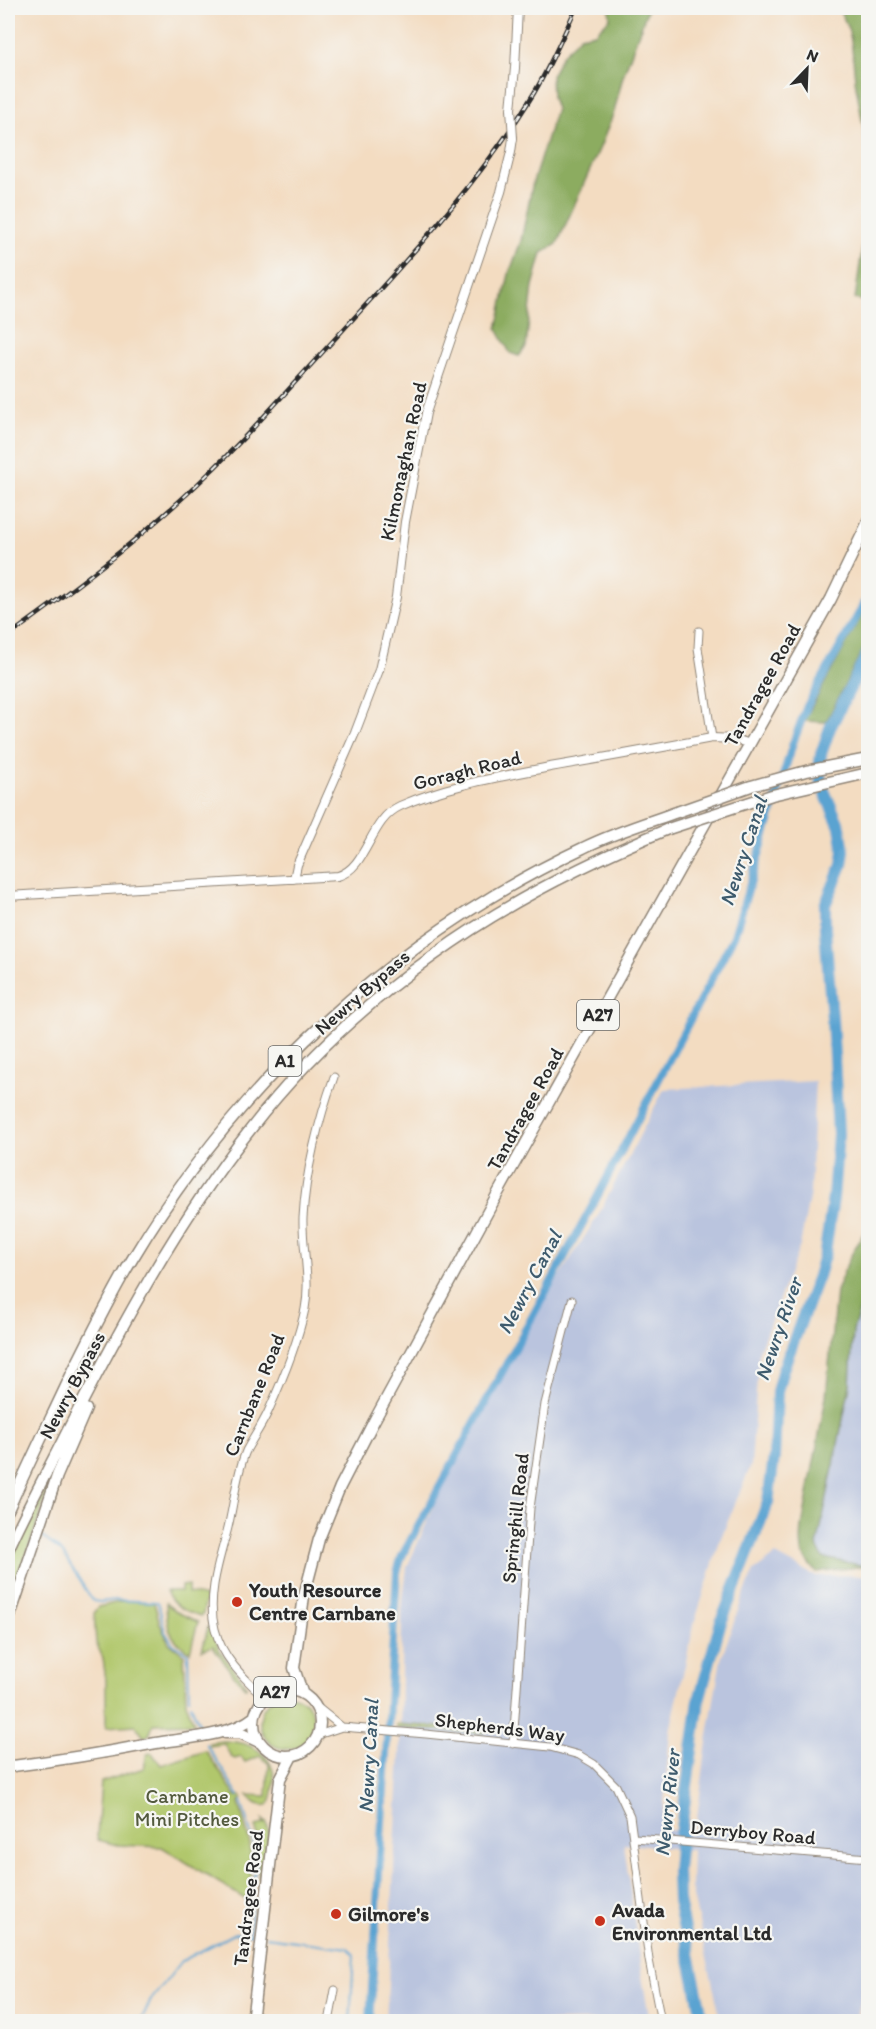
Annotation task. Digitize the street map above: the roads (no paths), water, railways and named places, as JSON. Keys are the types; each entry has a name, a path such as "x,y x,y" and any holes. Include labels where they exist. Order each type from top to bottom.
{"highway":[{"name":"Tandragee Road","path":"302,1692 294,1668 300,1618 309,1574 324,1524 351,1466 498,1193 831,599 868,522"},
{"name":"Newry Bypass","path":"8,1510 106,1304 156,1220 212,1144 277,1068 343,1004 403,957 471,910 544,867 586,846 751,786 868,759"},
{"name":"Newry Bypass","path":"8,1550 112,1345 174,1239 215,1176 257,1121 333,1039 403,978 475,927 610,853 668,829 772,795 868,773"},
{"path":"8,1622 57,1476 112,1345"},
{"path":"8,1497 33,1454"},
{"name":"A27","path":"261,1743 256,1735 254,1717 258,1706 286,1680 294,1668"},
{"name":"A27","path":"269,1695 282,1690 302,1692 317,1707 320,1717 318,1736"},
{"name":"A27","path":"9,1767 64,1760 219,1732 254,1717"},
{"name":"A27","path":"219,1732 240,1733 261,1743 275,1754"},
{"path":"275,1754 292,1756 307,1749 318,1736"},
{"name":"Tandragee Road","path":"252,2022 280,1779 275,1754"},
{"name":"Tandragee Road","path":"280,1779 292,1756"}],"street":[{"name":"Kilmonaghan Road","path":"294,879 297,865 380,670 396,597 405,522 426,413 504,182 513,138 511,109 518,8"},
{"path":"699,632 698,648 712,738"},
{"name":"Goragh Road","path":"8,896 331,877 352,869 386,816 396,808 425,795 489,779 712,738 735,739 750,744"},
{"name":"Carnbane Road","path":"269,1695 237,1670 226,1655 214,1627 212,1604 220,1559 246,1453 268,1413 305,1310 308,1293 303,1219 306,1192 320,1122 334,1077"},
{"path":"320,1084 330,1087"},
{"name":"Springhill Road","path":"513,1744 530,1508 545,1404 572,1300"},
{"path":"317,1707 342,1727"},
{"name":"Shepherds Way","path":"318,1736 342,1727 513,1744 564,1750 579,1755 594,1764 616,1786 630,1816 646,1939 661,2022"},
{"name":"Derryboy Road","path":"634,1838 868,1858"},
{"path":"328,2022 335,1990"}],"waterway":[{"name":"Newry Canal","path":"370,2022 397,1572 402,1556 595,1201 734,936 793,743 807,706 868,597"},
{"name":"Newry River","path":"703,2022 678,1900 677,1870 681,1828 699,1700 720,1625 768,1502 774,1457 777,1392 825,1252 833,1198 838,1134 825,905 842,865 844,851 840,827 822,786 819,771 821,754 830,728 868,653"},
{"path":"41,1536 62,1552 93,1601 158,1602 165,1632 173,1644 188,1654 189,1698"},
{"path":"191,1705 199,1724"},
{"path":"206,1744 239,1796"},
{"path":"241,1801 254,1844 256,1866 250,1933"},
{"path":"140,2022 151,2000 182,1961 235,1933 257,1935"},
{"path":"266,1937 348,1948 354,1955 350,2022"}],"railway":[{"path":"8,636 111,559 185,496 256,425 386,283 439,222 489,160 512,127 540,83 576,8"}],"place":[{"name":"Youth Resource Centre Carnbane","path":"237,1602"},
{"name":"Gilmore's","path":"336,1914"},
{"name":"Avada Environmental Ltd","path":"600,1921"}],"park label":[{"name":"Carnbane Mini Pitches","path":"187,1808"}]}
